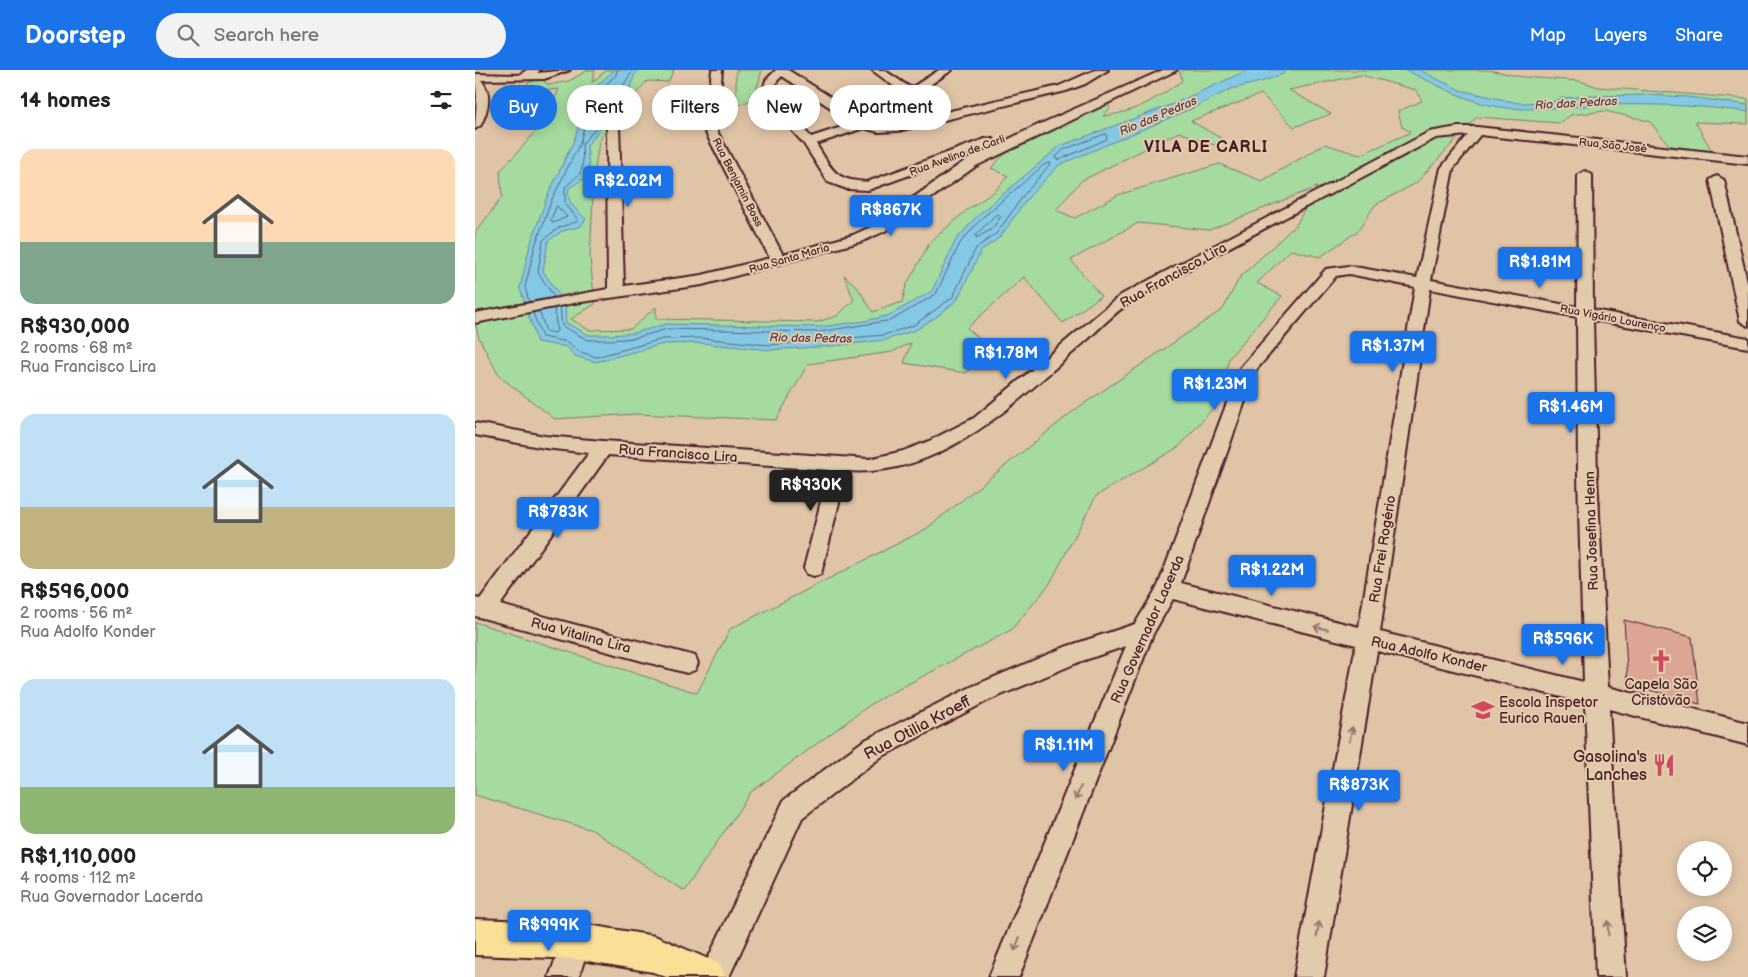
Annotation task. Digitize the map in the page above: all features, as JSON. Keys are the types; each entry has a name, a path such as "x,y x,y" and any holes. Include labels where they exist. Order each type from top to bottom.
{"main road":[{"path":"475,937 576,941 655,954 707,977"}],"street":[{"path":"521,78 535,70"},
{"path":"475,77 521,78 543,76 565,70"},
{"name":"Rua Benjamin Boss","path":"717,70 711,131 779,261"},
{"path":"877,70 899,85"},
{"path":"924,85 947,70"},
{"path":"951,115 1062,89 1081,82 1103,70"},
{"name":"Rua Santa Maria","path":"475,318 574,298 702,280 779,261 858,238 880,228 971,163 1042,128 1172,70"},
{"path":"782,71 830,102"},
{"name":"Rua Avelino de Carli","path":"782,71 772,80 767,96 809,142 833,179 847,185 868,186 1001,138 1042,128"},
{"path":"475,81 482,87 483,96 482,110 475,125"},
{"path":"613,130 616,292"},
{"path":"809,142 846,130"},
{"name":"Rua Francisco Lira","path":"475,430 545,442 603,448 839,466 869,466 907,456 936,446 980,422 1126,298 1433,135 1458,131 1477,131"},
{"name":"Rua São José","path":"1477,131 1748,160"},
{"name":"Rua Frei Rogério","path":"1309,977 1368,640 1423,284 1447,168 1477,131"},
{"name":"Rua Josefina Henn","path":"1585,175 1583,312 1596,694 1611,977"},
{"path":"1717,180 1748,321"},
{"name":"Rua Vigário Lourenço","path":"1331,272 1349,270 1748,343"},
{"name":"Rua Governador Lacerda","path":"1004,977 1143,631 1168,589 1248,368 1331,272"},
{"path":"480,608 603,448"},
{"path":"814,568 839,466"},
{"name":"Rua Adolfo Konder","path":"1168,589 1368,640 1596,694 1748,734"},
{"name":"Rua Vitalina Lira","path":"480,608 687,663"},
{"name":"Rua Otilia Kroeff","path":"714,977 793,809 872,748 979,694 1073,654 1143,631"},
{"path":"564,977 576,941"}],"green space":[{"path":"588,70 595,70 592,82 607,70 674,70 668,82 647,81 642,87 642,85 567,85 567,130 607,130 599,141 594,176 590,258 595,304 571,319 589,330 631,329 656,307 656,319 817,322 837,316 854,300 844,275 857,287 873,312 902,302 906,286 930,242 967,210 995,191 1008,176 991,168 1001,157 1044,130 1106,102 1110,108 1103,116 1125,112 1144,104 1182,81 1180,72 1184,70 1489,70 1523,77 1580,81 1598,87 1748,99 1748,124 1695,122 1712,151 1670,146 1649,121 1605,111 1571,115 1560,123 1477,117 1416,183 1375,205 1358,231 1320,257 1291,250 1257,283 1282,296 1229,358 1219,401 1180,446 1096,496 1049,585 1011,630 874,702 751,792 684,891 592,830 475,795 475,622 697,693 730,629 926,529 1076,409 1223,309 1240,277 1296,225 1317,187 1209,230 1138,223 1071,260 1101,296 1063,323 1024,277 967,328 993,350 966,373 904,363 911,343 892,352 808,364 776,420 636,414 555,419 499,376 479,338 475,322 475,233 502,197 500,171 536,130 557,130 557,94 559,89 557,89 557,85 549,85 569,81","holes":["1361,75 1416,90 1422,101 1398,111 1402,127 1411,132 1360,155 1325,144 1262,181 1219,164 1118,195 1075,218 1056,210 1081,181 1179,132 1214,145 1224,140 1191,121 1261,94 1294,127 1331,114 1289,90"]},
{"path":"736,70 762,70 758,85 748,85 748,101 738,105 738,85 736,85"},
{"path":"541,79 549,85 528,85 527,83"}],"water":[{"path":"614,70 639,70 634,76 631,85 599,84"},
{"name":"Rio das Pedras","path":"1248,70 1286,70 1283,74 1261,82 1231,89 1193,108 1059,165 1027,199 1000,237 981,251 957,300 939,315 916,330 885,340 833,346 770,350 699,343 663,344 596,362 575,356 567,347 537,342 520,288 530,245 547,197 577,130 599,130 587,146 589,168 585,178 569,188 568,193 570,202 586,219 581,226 562,231 548,241 543,271 565,304 566,323 589,335 634,333 666,324 819,327 865,321 890,315 932,291 956,240 978,215 1060,146 1173,104"},
{"name":"Rio das Pedras","path":"1405,70 1419,70 1460,90 1518,103 1553,102 1562,98 1591,96 1648,95 1688,97 1748,105 1748,112 1694,106 1657,105 1603,105 1538,109 1500,107 1463,97"}],"building":[{"name":"Capela São Cristóvão","path":"1624,620 1692,637 1700,704 1628,684"}],"place":[{"name":"Capela São Cristóvão","path":"1661,661"},
{"name":"Escola Inspetor Eurico Rauen","path":"1483,710"},
{"name":"Gasolina's Lanches","path":"1664,765"}],"district":[{"name":"VILA DE CARLI","path":"1206,146"}]}
